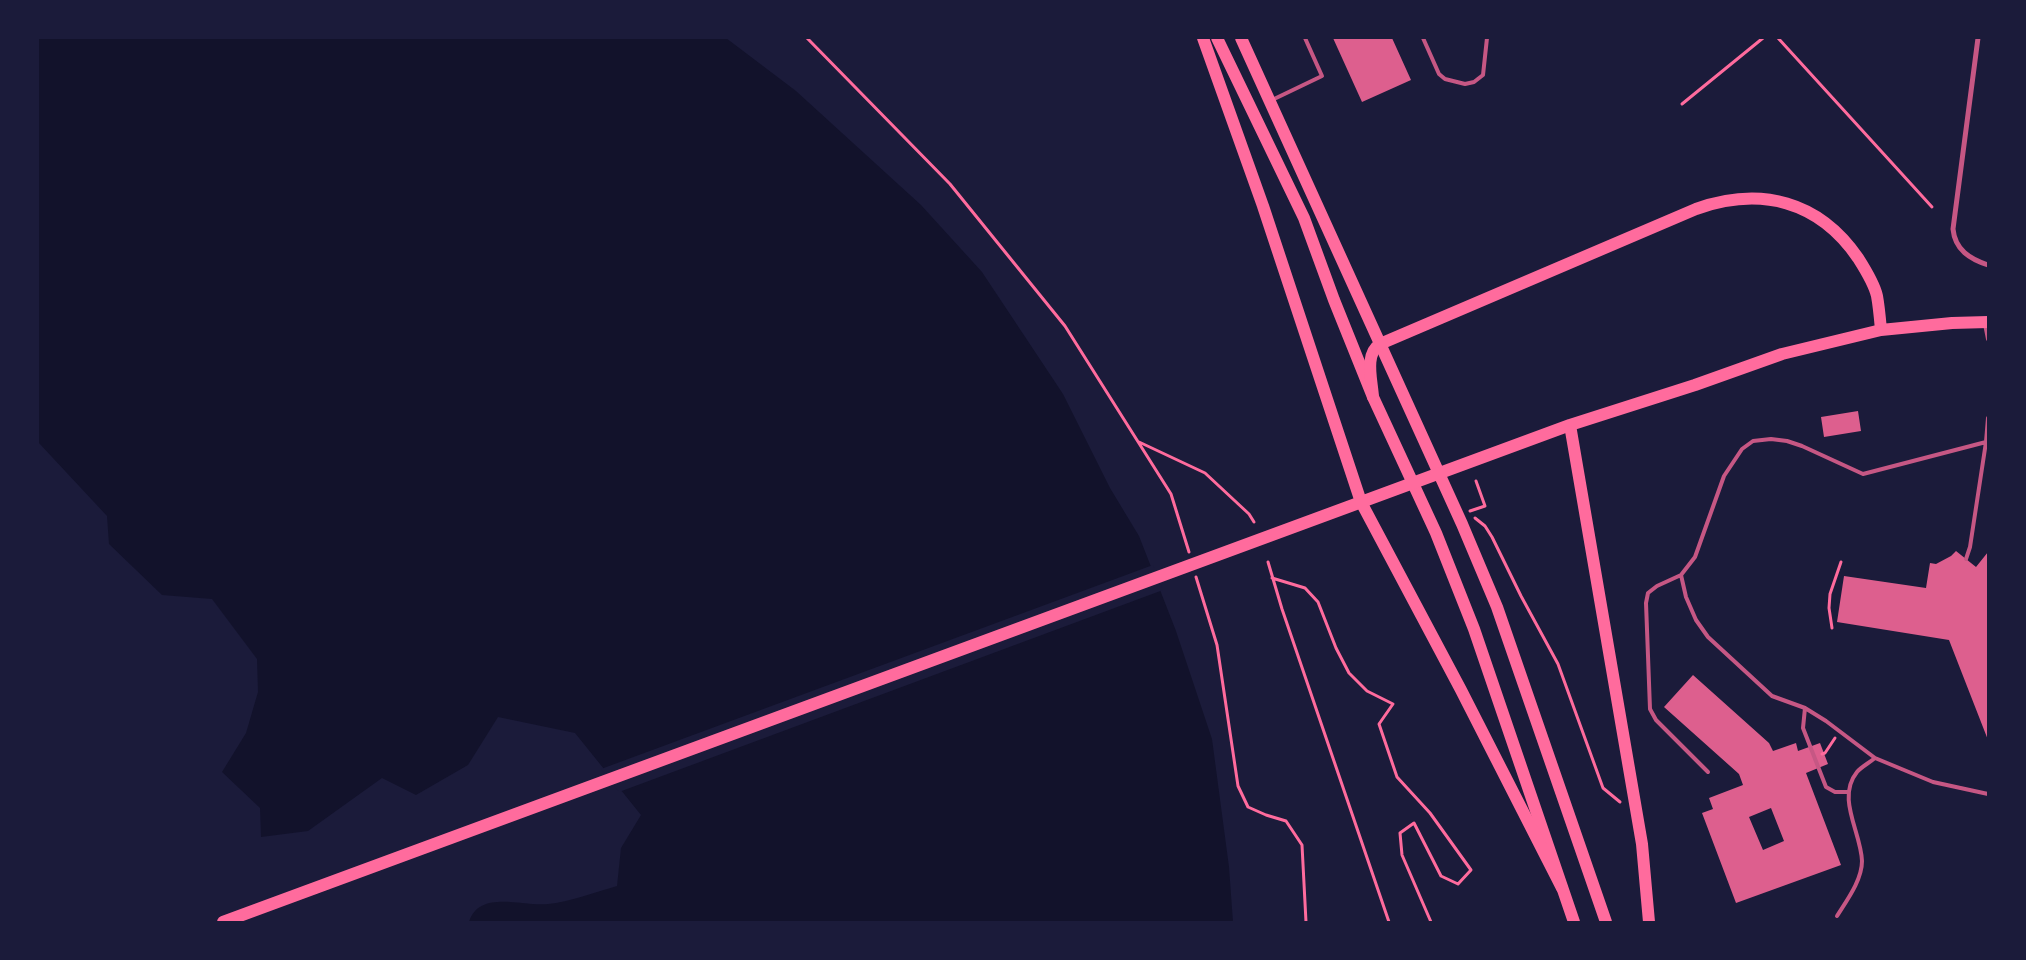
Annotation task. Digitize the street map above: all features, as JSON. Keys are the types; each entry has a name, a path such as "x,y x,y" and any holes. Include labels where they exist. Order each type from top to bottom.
{"main road":[{"path":"1203,38 1263,206 1361,502 1461,690 1562,888"},
{"path":"1218,38 1304,218 1334,300 1373,397 1436,533 1474,629 1574,922"},
{"path":"1241,38 1462,524 1497,606 1606,922"},
{"path":"1373,397 1370,360 1374,349 1380,344 1696,209 1739,199 1767,199 1788,204 1810,212 1835,230 1849,245 1877,294 1881,330"},
{"path":"223,922 1570,425 1695,385 1782,354 1881,330 1952,323 1987,322"},
{"path":"1570,425 1636,808 1646,876 1649,922"}],"street":[{"path":"1978,38 1953,228 1957,245 1975,260 1988,265"}],"lane":[{"path":"1270,100 1322,76 1305,38"},
{"path":"1423,38 1439,74 1445,79 1465,84 1474,82 1483,75 1487,38"},
{"path":"1987,322 1988,339"},
{"path":"1966,559 1970,548 1988,418"},
{"path":"1708,772 1656,720 1650,709 1646,603 1648,593 1657,586 1680,575 1695,557 1724,476 1742,449 1753,441 1771,439 1787,441 1863,474 1986,442"},
{"path":"1981,472 1988,474"},
{"path":"1680,575 1691,610 1708,637 1772,696 1805,708 1875,758 1933,782 1988,794"},
{"path":"1805,708 1803,728 1826,787 1835,792 1848,792"},
{"path":"1837,916 1852,892 1862,862 1860,844 1850,809 1848,792 1851,780 1858,770 1875,758"}],"path":[{"path":"807,38 950,184 1065,326 1171,494 1189,553"},
{"path":"1682,104 1764,38"},
{"path":"1778,38 1932,207"},
{"path":"1138,442 1205,473 1249,514 1254,522"},
{"path":"1476,481 1485,506 1470,511 1485,526 1492,537 1558,664 1602,788 1616,801 1636,808"},
{"path":"1268,562 1390,922"},
{"path":"1832,628 1829,608 1830,594 1841,562"},
{"path":"1195,571 1217,645 1238,786 1248,807 1286,821 1302,845 1306,922"},
{"path":"1272,578 1305,588 1318,602 1336,648 1349,673 1367,691 1393,704 1379,724 1397,777 1430,814 1471,870 1458,884 1441,876 1414,823 1400,833 1402,855 1431,922"},
{"path":"1815,758 1825,753 1840,732"}],"shaded area":[{"path":"38,38 726,38 796,91 921,205 982,272 1063,394 1110,488 1139,536 1176,631 1212,739 1229,867 1233,922 469,922 474,912 482,906 492,903 556,903 617,886 621,848 641,815 575,733 498,717 468,765 416,795 382,778 308,831 261,837 260,808 222,772 246,733 258,692 257,659 212,599 162,595 109,544 107,516 38,442"}],"pier":[{"path":"1153,565 1163,590 619,792 601,769"}],"building":[{"path":"1333,38 1392,38 1411,80 1362,102"},
{"path":"1858,411 1861,431 1824,437 1821,417"},
{"path":"1956,551 1976,567 1988,552 1988,740 1949,640 1837,622 1844,576 1926,588 1930,563 1936,564"},
{"path":"1693,675 1769,743 1773,751 1796,743 1798,751 1820,743 1828,764 1806,773 1841,865 1736,903 1702,813 1713,809 1709,798 1743,785 1739,774 1664,707","holes":["1771,808 1784,841 1763,850 1749,817"]}]}
